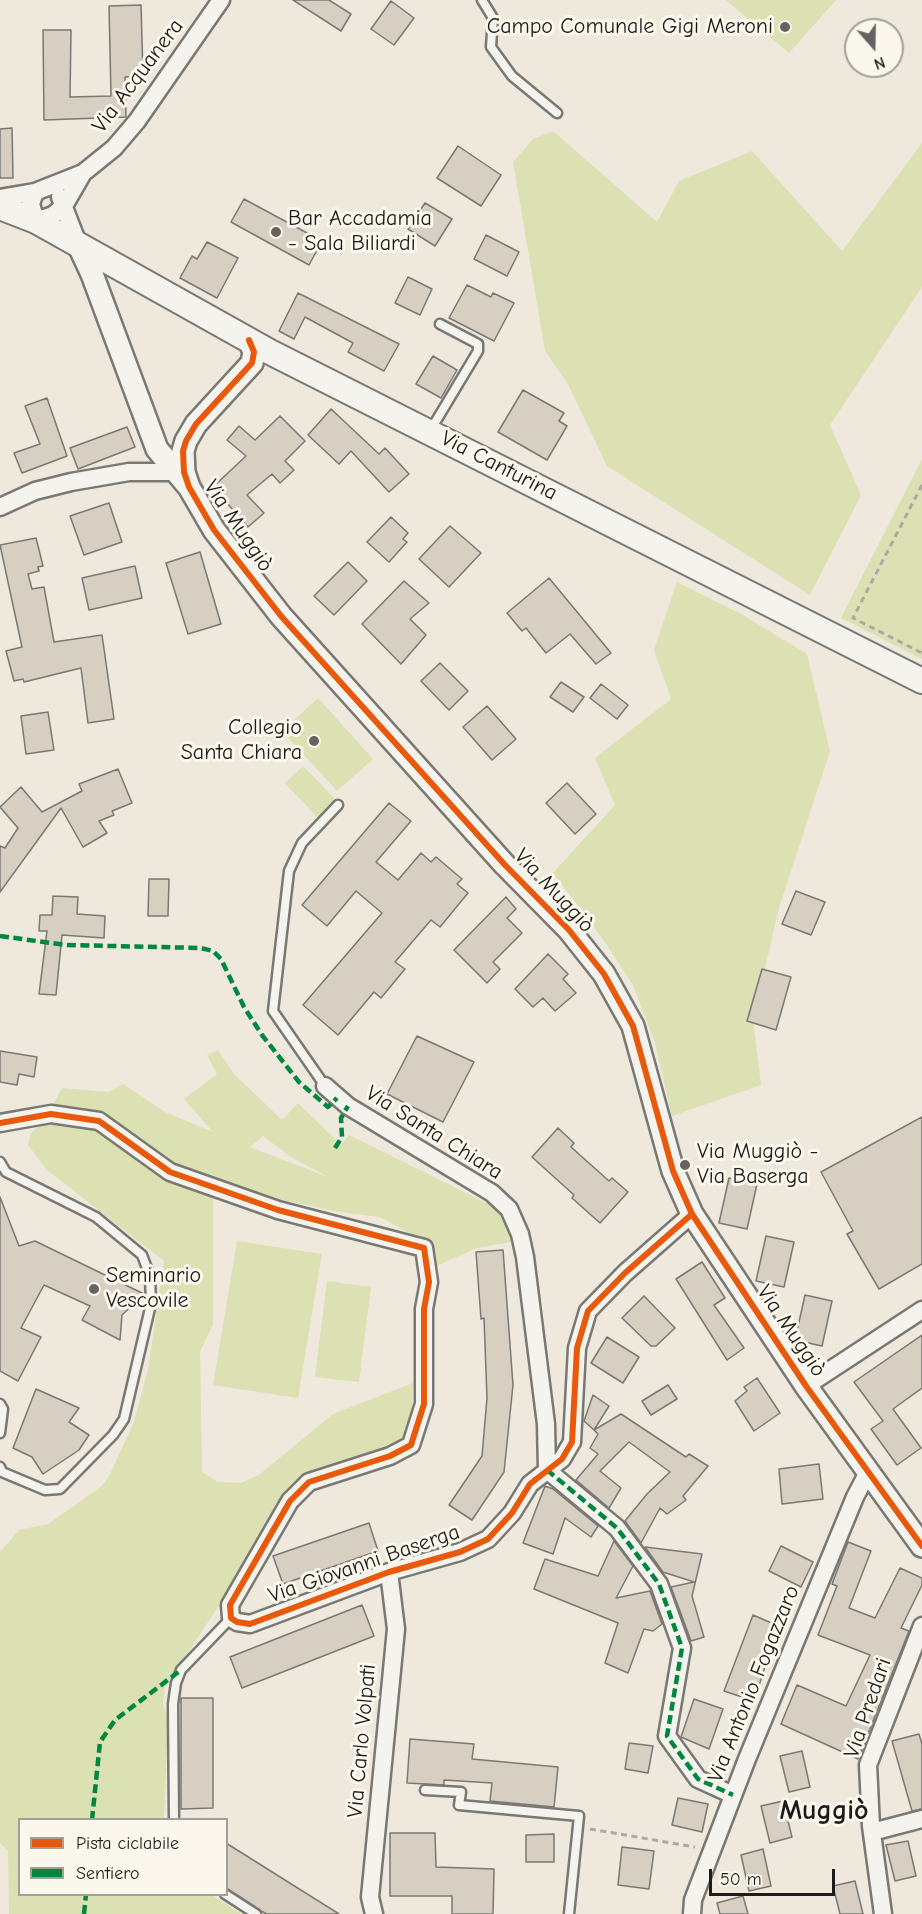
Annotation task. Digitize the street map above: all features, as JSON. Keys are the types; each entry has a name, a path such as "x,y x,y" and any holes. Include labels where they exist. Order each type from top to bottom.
{"main road":[{"name":"Via Canturina","path":"0,207 76,236 249,340 922,681"}],"street":[{"name":"Via Acquanera","path":"83,173 114,148 137,121 221,0"},
{"path":"0,198 42,189 83,173"},
{"path":"42,189 31,204 36,221 53,215 64,206 83,173"},
{"path":"76,236 74,203 83,173"},
{"path":"42,189 58,192 76,236"},
{"name":"Via Muggiò","path":"76,236 157,449 182,477 214,530 281,616 506,865 569,930 604,974 633,1026 673,1171 692,1214 806,1386 867,1474 922,1546"},
{"path":"249,340 254,352 249,367"},
{"path":"249,367 284,358"},
{"name":"Via Muggiò","path":"182,477 183,451 191,432 249,367"},
{"path":"0,507 34,491 129,472 182,477"},
{"name":"Via Santa Chiara","path":"325,1086 348,1106 492,1193 509,1209 520,1234 525,1257 546,1424 547,1470"},
{"name":"Via Giovanni Baserga","path":"0,1123 51,1114 99,1121 170,1172 279,1210 424,1248 429,1281 424,1309 424,1404 411,1445 390,1456 309,1482 290,1502 230,1605 231,1618 237,1622 250,1624 389,1572 460,1552 488,1539 512,1513 530,1484 562,1459 572,1442 577,1348 588,1311 625,1273 692,1214"},
{"path":"806,1386 922,1310"},
{"path":"547,1470 617,1528 659,1584 682,1648 667,1736 698,1779 733,1796"},
{"name":"Via Antonio Fogazzaro","path":"692,1914 693,1900 733,1796 855,1497 867,1474"},
{"name":"Via Carlo Volpati","path":"374,1914 370,1897 396,1629 389,1572"},
{"name":"Via Predari","path":"883,1914 872,1832 868,1765 922,1626"},
{"path":"872,1832 922,1819"}],"lane":[{"path":"482,0 493,18 490,47 512,76 557,113"},
{"path":"430,431 478,351 478,344 441,324"},
{"path":"325,1086 273,1011 289,871 302,843 338,805"},
{"path":"0,1162 6,1173 96,1218 142,1255 150,1276 152,1304 124,1419 113,1435 60,1489 45,1490 2,1472 0,1467"},
{"path":"0,1404 3,1409 0,1433"},
{"path":"174,1818 173,1704 176,1683 181,1670 231,1618"},
{"path":"425,1790 460,1792 459,1805 579,1816 569,1914"},
{"path":"228,1896 256,1914"}],"path":[{"path":"922,485 853,618 922,653"},
{"path":"578,1827 639,1836 712,1851"}],"green space":[{"name":"Campo Comunale Gigi Meroni","path":"726,0 836,0 789,53"},
{"path":"553,131 657,222 679,181 752,151 842,251 922,143 922,287 830,425 861,495 810,595 607,466 568,384 545,351 513,162 533,139"},
{"path":"922,459 922,659 841,618"},
{"path":"677,582 741,614 807,654 830,751 779,908 753,1020 761,1085 672,1116 655,1043 633,985 605,942 553,873 615,805 595,758 671,699 654,650"},
{"path":"318,698 373,759 337,791 282,731"},
{"path":"303,766 336,800 318,818 285,783"},
{"path":"218,1050 234,1074 282,1120 298,1103 341,1145 349,1135 494,1207 516,1241 477,1248 434,1267 420,1239 380,1217 339,1212 265,1196 253,1195 243,1205 213,1198 213,1324 200,1352 202,1472 218,1482 241,1483 260,1474 333,1414 413,1383 411,1430 401,1444 386,1451 352,1458 310,1475 293,1494 165,1687 163,1704 168,1717 164,1818 18,1818 18,1896 214,1896 242,1914 9,1914 8,1851 0,1843 0,1552 19,1530 48,1524 102,1486 109,1476 134,1422 148,1370 164,1261 47,1170 28,1145 31,1133 44,1121 62,1088 109,1092 123,1084 165,1112 213,1132 184,1099 217,1074 207,1055","holes":["263,1136 291,1157 328,1177 250,1147"]},
{"path":"237,1241 322,1254 298,1398 213,1385"},
{"path":"327,1281 371,1287 359,1382 315,1377"}],"building":[{"path":"293,0 329,0 351,14 341,31"},
{"path":"391,1 414,18 394,45 371,29"},
{"path":"141,5 143,76 125,77 126,117 44,120 43,30 71,30 70,97 111,96 109,6"},
{"path":"12,128 13,178 0,178 0,129"},
{"path":"458,146 501,175 481,206 437,178"},
{"name":"Bar Accadamia - Sala Biliardi","path":"244,199 322,241 309,265 231,222"},
{"path":"425,203 452,219 435,246 408,229"},
{"path":"486,235 519,252 507,276 474,259"},
{"path":"207,242 238,258 217,298 180,278 192,256 197,259"},
{"path":"408,277 432,289 420,315 395,303"},
{"path":"467,285 491,297 493,293 514,303 494,341 449,318"},
{"path":"298,293 399,344 384,371 348,352 353,343 305,317 294,339 279,331"},
{"path":"433,356 457,370 441,398 416,384"},
{"path":"523,390 564,413 559,421 567,426 547,460 498,432"},
{"path":"47,398 67,456 22,473 14,453 40,444 25,406"},
{"path":"331,409 379,454 385,448 409,474 389,492 351,451 339,464 308,435"},
{"path":"280,416 305,441 285,461 294,470 280,483 272,474 247,495 264,513 248,527 213,487 246,456 227,440 239,426 255,440"},
{"path":"127,427 135,447 78,469 70,448"},
{"path":"109,503 122,542 84,555 70,516"},
{"path":"391,517 408,533 403,539 407,542 389,562 367,542"},
{"path":"450,526 481,553 449,587 419,559"},
{"path":"36,538 43,566 38,567 39,571 28,574 32,589 44,587 54,642 102,635 114,719 88,723 81,668 24,682 23,679 14,681 6,651 22,647 0,545"},
{"path":"200,552 221,624 188,634 166,563"},
{"path":"348,562 367,581 334,615 314,596"},
{"path":"135,566 142,598 89,610 82,578"},
{"path":"549,578 611,653 596,664 570,634 546,653 526,628 522,631 507,613"},
{"path":"404,581 429,603 410,619 426,635 401,664 362,624"},
{"path":"440,663 468,691 449,710 421,681"},
{"path":"561,682 584,697 573,712 550,697"},
{"path":"601,684 628,705 617,719 590,698"},
{"path":"487,706 516,739 492,760 463,727"},
{"path":"48,712 54,750 26,754 21,716"},
{"path":"118,769 132,803 112,811 114,815 99,821 107,833 83,847 61,808 0,892 0,846 5,848 18,828 0,807 21,787 42,812 82,791 79,784"},
{"path":"567,783 596,814 575,834 546,803"},
{"path":"389,803 411,821 376,862 398,880 421,853 431,862 436,857 462,879 457,884 468,893 440,927 431,920 395,962 405,969 381,998 374,992 338,1035 303,1005 382,913 356,891 327,926 302,905"},
{"path":"149,879 169,879 168,916 148,916"},
{"path":"796,891 825,902 811,935 782,924"},
{"path":"53,896 78,897 77,914 105,916 104,938 62,935 56,995 39,994 47,931 39,931 40,915 52,915"},
{"path":"506,897 516,909 507,918 522,933 493,962 500,969 487,983 454,950"},
{"path":"548,954 568,974 563,979 576,993 555,1011 543,998 533,1007 515,989"},
{"path":"762,969 791,977 776,1030 747,1021"},
{"path":"417,1036 474,1062 443,1122 387,1094"},
{"path":"0,1051 37,1057 34,1077 19,1074 17,1085 0,1082"},
{"path":"922,1117 922,1264 879,1289 847,1234 853,1231 821,1172"},
{"path":"558,1128 574,1143 571,1147 609,1181 612,1178 628,1192 600,1223 572,1198 574,1195 532,1157"},
{"path":"729,1178 757,1184 747,1229 719,1223"},
{"name":"Seminario Vescovile","path":"0,1197 19,1246 35,1241 144,1294 122,1315 120,1340 82,1320 90,1306 44,1285 21,1328 41,1337 18,1381 0,1371"},
{"path":"766,1236 794,1242 784,1287 756,1281"},
{"path":"503,1250 513,1385 504,1472 472,1520 449,1505 482,1456 487,1398 484,1318 481,1319 476,1252"},
{"path":"702,1262 725,1298 714,1305 744,1348 727,1360 676,1279"},
{"path":"805,1295 832,1301 822,1346 795,1340"},
{"path":"644,1296 675,1328 656,1346 651,1346 622,1318"},
{"path":"922,1335 922,1388 893,1409 921,1448 897,1465 871,1429 883,1421 854,1382"},
{"path":"607,1337 639,1357 623,1383 591,1363"},
{"path":"757,1378 780,1413 754,1431 735,1401 747,1391 744,1387"},
{"path":"668,1385 677,1399 651,1415 642,1401"},
{"path":"36,1389 79,1408 69,1422 89,1435 79,1450 43,1474 32,1457 13,1448"},
{"path":"593,1395 609,1406 594,1430 584,1421"},
{"path":"621,1414 686,1457 689,1454 708,1466 683,1496 686,1500 667,1514 660,1508 641,1543 625,1521 647,1494 670,1472 629,1442 600,1471 621,1488 609,1508 576,1480 598,1454 590,1448 598,1434 594,1430"},
{"path":"819,1464 823,1499 782,1504 779,1469"},
{"path":"545,1486 553,1489 598,1526 591,1537 565,1518 553,1554 523,1543"},
{"path":"369,1523 378,1551 283,1584 273,1556"},
{"path":"614,1541 633,1566 616,1598 650,1591 662,1624 653,1631 644,1629 628,1673 605,1663 618,1623 534,1589 545,1559 598,1576"},
{"path":"848,1542 871,1551 849,1608 875,1618 900,1568 922,1578 922,1585 901,1628 909,1631 858,1759 781,1724 797,1685 846,1706 870,1655 818,1635 837,1586 832,1584"},
{"path":"781,1546 813,1562 801,1587 769,1571"},
{"path":"645,1547 702,1554 692,1596 704,1637 691,1641 671,1587 694,1582 663,1572"},
{"path":"362,1605 374,1636 242,1688 230,1657"},
{"path":"753,1615 776,1625 758,1664 765,1667 754,1701 724,1691"},
{"path":"181,1698 213,1698 213,1808 181,1809"},
{"path":"694,1699 723,1709 709,1749 681,1737"},
{"path":"919,1734 922,1744 922,1809 912,1811 892,1741"},
{"path":"410,1739 474,1744 472,1759 558,1767 554,1807 490,1801 492,1783 444,1780 444,1785 407,1783"},
{"path":"629,1743 653,1746 648,1773 625,1769"},
{"path":"802,1751 810,1787 789,1792 780,1756"},
{"path":"678,1798 708,1804 702,1832 672,1825"},
{"path":"783,1801 792,1837 770,1843 761,1806"},
{"path":"390,1833 435,1833 436,1867 494,1869 493,1914 452,1914 452,1896 390,1896"},
{"path":"554,1834 554,1862 526,1862 526,1835"},
{"path":"908,1841 916,1876 895,1881 886,1845"},
{"path":"228,1844 339,1914 267,1914 228,1889"},
{"path":"622,1847 654,1851 649,1889 618,1885"},
{"path":"763,1849 771,1886 749,1891 741,1855"},
{"path":"855,1881 863,1914 840,1914 833,1886"},
{"path":"743,1896 748,1914 720,1914 717,1903"}],"marked path":[{"path":"0,936 66,945 201,948 213,951 221,959 244,1007 262,1035 299,1082 328,1107 337,1098"},
{"path":"335,1148 342,1137 341,1118 348,1106"},
{"path":"547,1470 617,1528 659,1584 682,1648 667,1736 698,1779 733,1795"},
{"path":"92,1818 100,1742 115,1720 181,1670"},
{"path":"84,1914 86,1896"}],"cycle path":[{"path":"249,340 254,352 252,363 196,424 186,441 183,451 184,472 189,487 214,530 281,616 505,865 569,930 604,974 633,1026 673,1171 692,1214 806,1386 922,1546"},
{"path":"0,1123 51,1114 99,1121 170,1172 278,1210 424,1248 429,1282 424,1309 424,1404 411,1445 390,1456 309,1482 290,1501 230,1605 231,1618 237,1622 250,1624 389,1572 460,1552 488,1539 512,1513 530,1484 562,1459 572,1442 577,1348 588,1311 625,1273 692,1214"}],"place":[{"name":"Campo Comunale Gigi Meroni","path":"785,27"},
{"name":"Bar Accadamia - Sala Biliardi","path":"276,232"},
{"name":"Collegio Santa Chiara","path":"314,741"},
{"name":"Via Muggiò - Via Baserga","path":"685,1165"},
{"name":"Seminario Vescovile","path":"94,1289"}],"district":[{"name":"Muggiò","path":"824,1811"}]}
